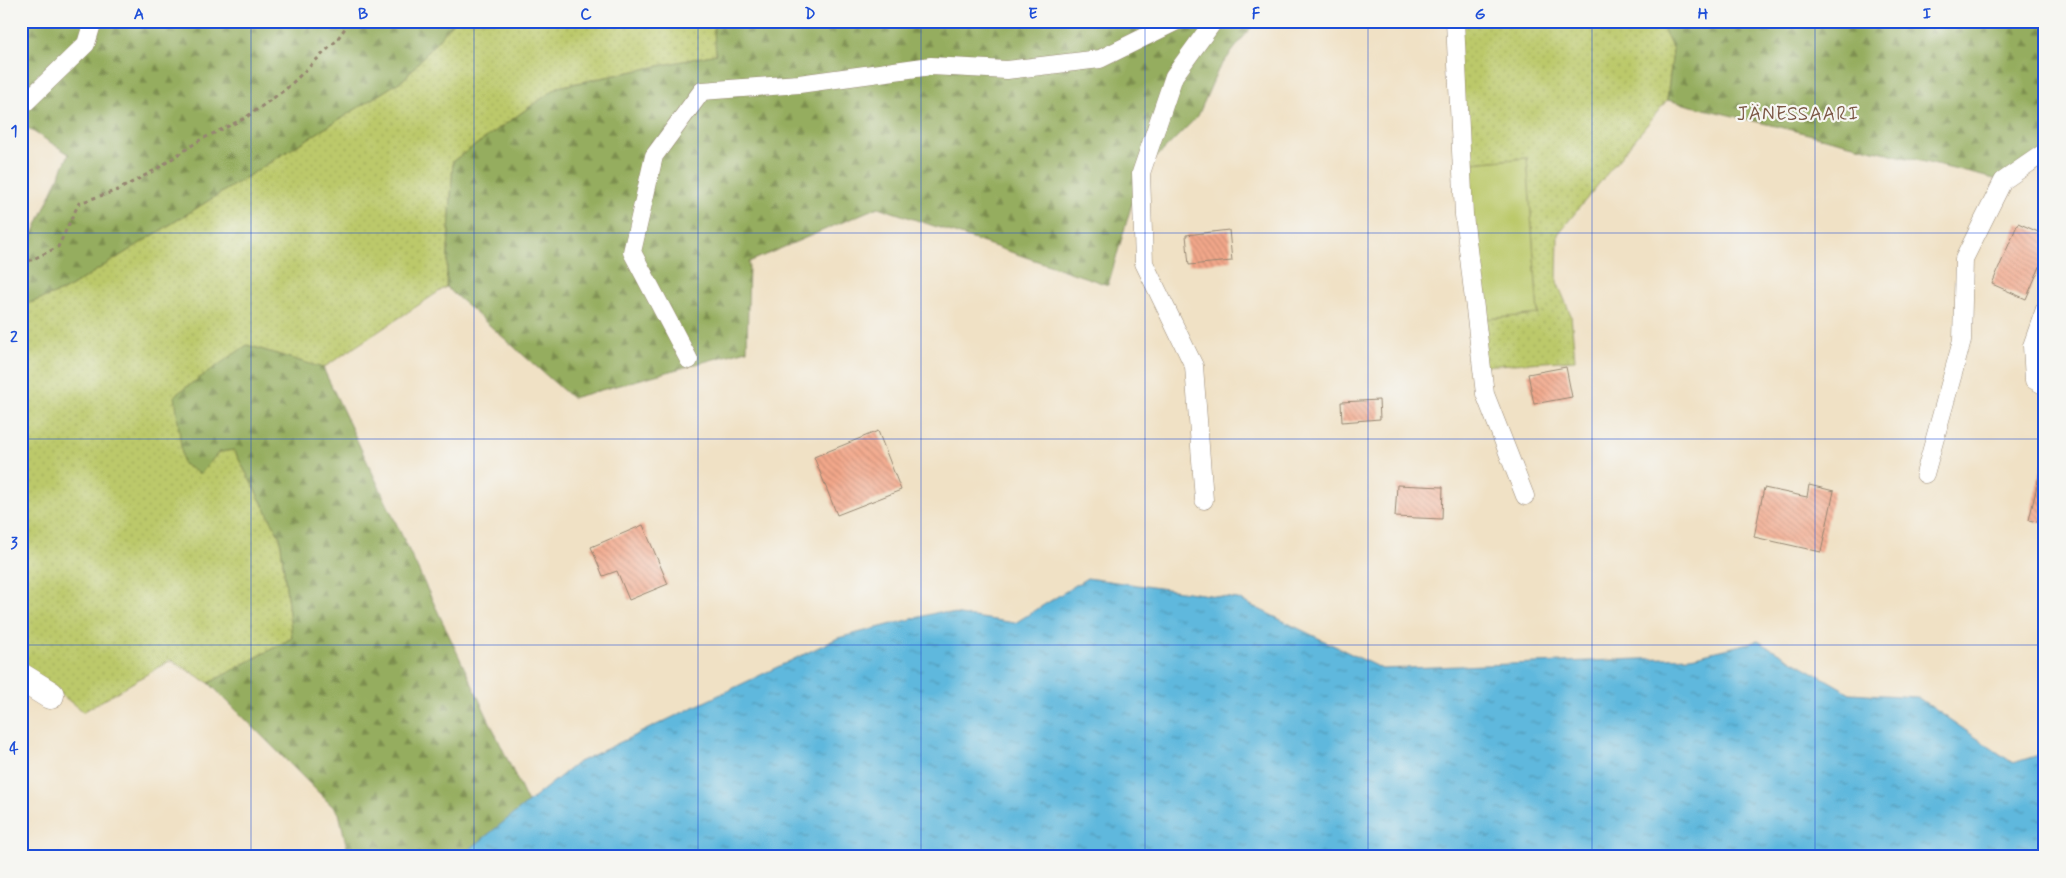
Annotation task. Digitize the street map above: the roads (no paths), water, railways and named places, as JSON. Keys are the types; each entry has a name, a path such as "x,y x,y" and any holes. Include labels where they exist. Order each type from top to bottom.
{"street":[{"path":"21,677 50,695"}],"lane":[{"path":"21,107 86,44 93,21"},
{"path":"690,360 632,252 654,156 702,91 799,84 931,66 1007,70 1100,58 1177,21"},
{"path":"1204,500 1194,366 1144,263 1141,173 1174,76 1214,21"},
{"path":"1455,21 1464,215 1486,394 1525,496"},
{"path":"1925,474 1962,341 1964,259 2003,181 2045,152"},
{"path":"2045,309 2032,346 2034,380 2045,386"}],"water":[{"path":"1087,578 1238,599 1382,669 1691,657 1758,641 1850,693 1917,697 2013,763 2045,753 2045,857 460,857 577,763 838,638 939,612 1015,623"}],"district":[{"name":"JÄNESSAARI","path":"1798,113"}]}
